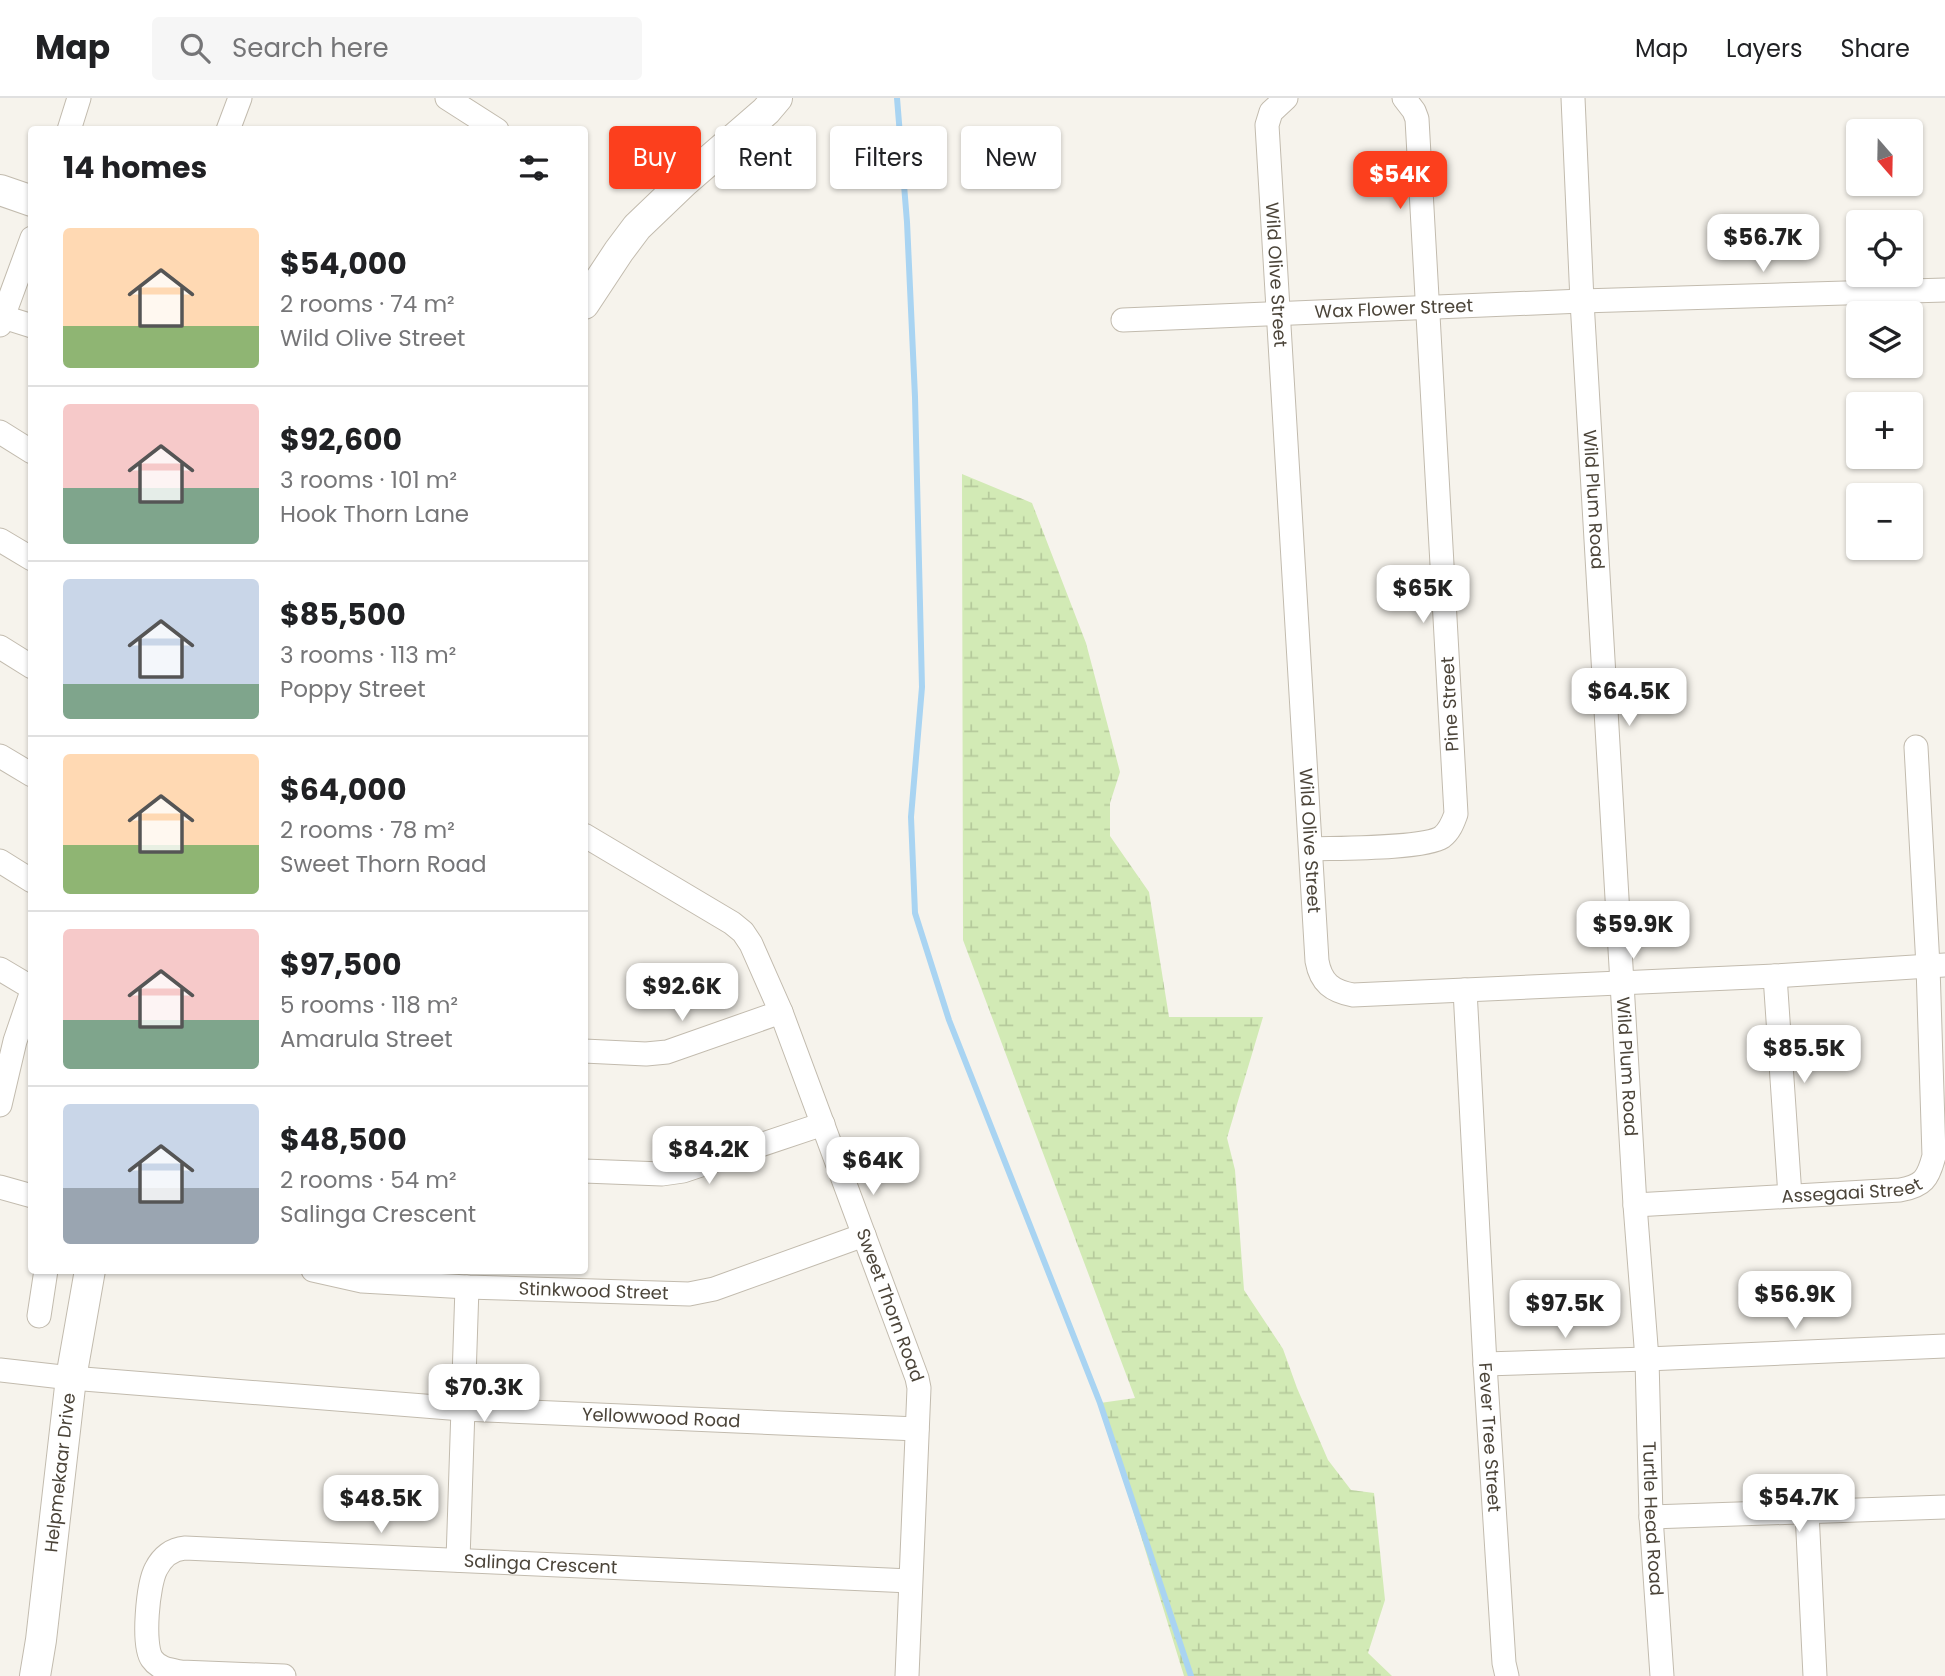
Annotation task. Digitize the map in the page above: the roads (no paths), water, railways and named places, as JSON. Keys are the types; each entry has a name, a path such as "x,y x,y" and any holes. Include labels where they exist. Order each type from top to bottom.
{"street":[{"path":"70,126 79,98"},
{"path":"230,126 240,98"},
{"path":"447,98 491,126"},
{"path":"588,275 623,223 650,195 708,144 768,98"},
{"path":"588,298 637,227 766,111 777,98"},
{"name":"Wild Olive Street","path":"1286,98 1271,112 1267,125 1317,961 1321,977 1326,984 1332,989 1353,995 1936,966"},
{"path":"1404,98 1417,119 1427,308"},
{"name":"Wild Plum Road","path":"1573,98 1582,301 1635,1205 1647,1359"},
{"path":"0,190 28,200"},
{"path":"28,248 1,319 28,325"},
{"name":"Wax Flower Street","path":"1123,320 1582,301 1945,290"},
{"name":"Pine Street","path":"1311,849 1423,844 1443,836 1456,814 1427,308"},
{"path":"0,432 28,450"},
{"path":"0,540 28,557"},
{"path":"0,647 28,664"},
{"name":"Assegaai Street","path":"1635,1205 1900,1190 1912,1188 1928,1175 1934,1156 1936,966 1916,747"},
{"path":"0,756 28,773"},
{"name":"Sweet Thorn Road","path":"588,837 743,932 751,944 780,1012 823,1124 919,1388 907,1676"},
{"path":"0,861 28,878"},
{"path":"0,969 28,986"},
{"path":"1775,976 1790,1196"},
{"name":"Fever Tree Street","path":"1465,990 1485,1364 1507,1676"},
{"path":"0,1105 3,1079 28,1001"},
{"path":"588,1051 646,1054 667,1052 780,1012"},
{"path":"588,1171 662,1174 683,1171 823,1124"},
{"path":"0,1188 28,1195"},
{"name":"Stinkwood Street","path":"331,1274 362,1281 467,1287 697,1293 864,1235"},
{"path":"39,1316 45,1274"},
{"name":"Helpmekaar Drive","path":"35,1676 71,1378 89,1274"},
{"path":"458,1560 467,1287"},
{"path":"1485,1364 1945,1346"},
{"name":"Turtle Head Road","path":"1647,1359 1651,1517 1662,1676"},
{"name":"Yellowwood Road","path":"0,1370 462,1409 917,1429"},
{"path":"1651,1517 1945,1507"},
{"path":"1807,1511 1815,1676"},
{"name":"Salinga Crescent","path":"284,1676 181,1672 158,1665 149,1653 145,1635 152,1576 160,1561 172,1552 185,1548 910,1581"}],"waterway":[{"path":"897,98 907,222 915,397 922,687 911,817 915,913 949,1020 1100,1403 1191,1676"}]}
